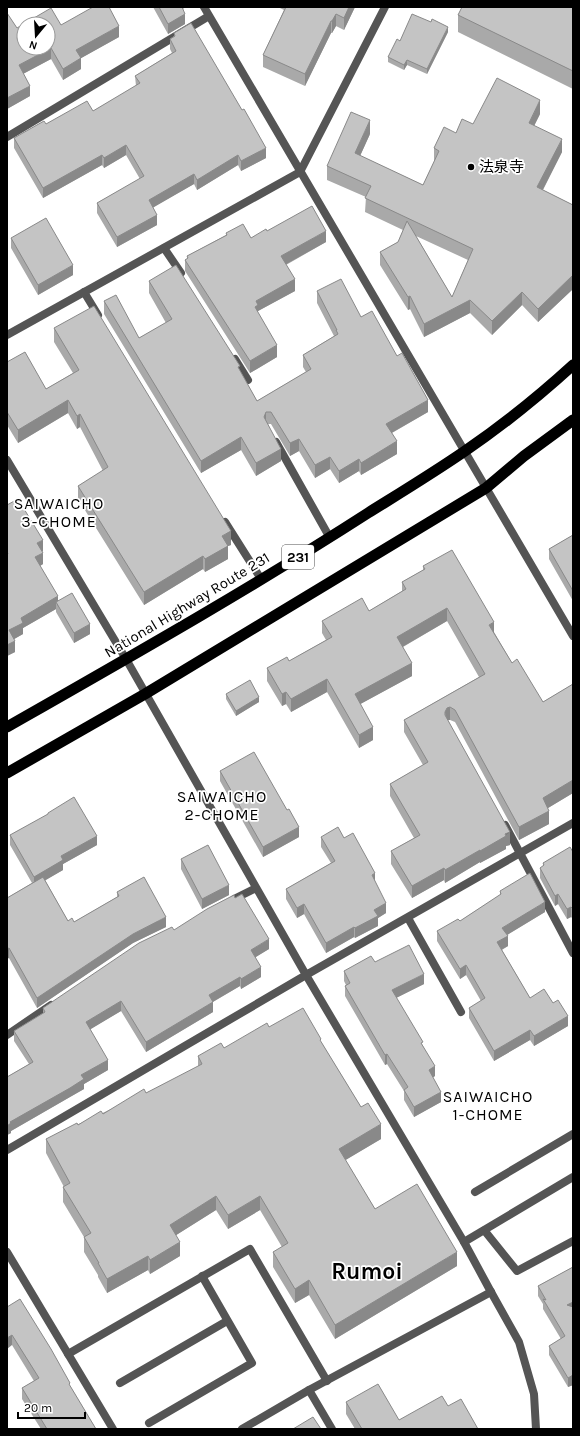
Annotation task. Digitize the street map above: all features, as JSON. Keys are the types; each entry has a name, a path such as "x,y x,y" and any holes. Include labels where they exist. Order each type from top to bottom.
{"highway":[{"name":"National Highway Route 231","path":"7,727 126,659 330,538 464,452 499,427 573,364"},
{"name":"231","path":"7,772 145,694 486,488 524,456 573,420"}],"street":[{"path":"204,7 573,636"},
{"path":"7,335 300,172 385,7"},
{"path":"7,137 209,16"},
{"path":"164,248 185,281"},
{"path":"84,292 104,325"},
{"path":"232,354 248,380"},
{"path":"272,436 330,538"},
{"path":"7,460 126,659 306,975 464,1242 519,1342 534,1394 536,1429"},
{"path":"219,513 261,579"},
{"path":"502,819 573,953"},
{"path":"7,1150 306,975 573,823"},
{"path":"228,902 256,888"},
{"path":"408,918 461,1012"},
{"path":"7,1035 59,1000"},
{"path":"476,1192 573,1134"},
{"path":"464,1242 573,1177"},
{"path":"484,1230 517,1270 573,1242"},
{"path":"68,1354 250,1248 327,1381"},
{"path":"7,1252 113,1429"},
{"path":"149,1423 252,1363 202,1276"},
{"path":"242,1429 309,1390 491,1292"},
{"path":"120,1383 228,1321"},
{"path":"309,1390 332,1429"}],"building":[{"path":"93,7 109,7 119,26 76,50 81,58 63,69 56,56 56,16 61,25"},
{"path":"159,7 182,7 185,14 168,24"},
{"path":"286,7 349,7 344,18 336,14 331,21 305,74 263,55"},
{"path":"462,7 573,7 573,71 458,15"},
{"path":"51,8 56,16 37,16"},
{"path":"7,13 16,26 16,56 36,56 19,65 30,86 7,98"},
{"path":"412,14 431,22 432,19 448,27 427,69 407,60 404,65 388,57 397,39 400,41"},
{"path":"191,23 242,110 244,109 266,148 241,161 238,155 197,180 194,174 149,200 157,215 117,237 97,203 144,176 126,145 104,158 102,155 43,188 14,138 44,121 46,124 87,101 93,111 140,83 135,76 176,51 170,39 175,36 174,33"},
{"path":"497,78 540,100 529,123 562,139 537,187 573,205 573,275 538,309 522,292 492,321 470,300 424,324 410,296 408,297 380,252 398,242 407,221 452,297 473,249 365,198 371,186 327,166 351,112 370,120 355,153 423,185 439,151 434,148 444,127 456,133 462,119 473,124"},
{"path":"312,206 326,231 281,256 295,279 256,301 258,305 255,307 277,345 250,361 185,260 188,258 187,256 227,235 226,233 243,224 251,238 266,229 267,231"},
{"path":"46,218 73,265 38,285 11,238"},
{"path":"176,265 240,366 238,367 257,401 311,369 303,355 338,334 317,291 341,279 361,317 372,311 397,356 402,353 428,400 386,424 397,441 361,463 359,459 339,471 330,457 315,465 299,439 290,443 271,412 266,412 264,417 281,449 256,463 241,437 201,461 104,301 116,295 139,338 172,319 149,281"},
{"path":"94,306 231,531 222,536 228,546 205,559 203,556 144,592 78,486 108,467 80,414 77,416 68,400 18,430 7,412 7,362 25,352 46,389 79,370 54,328"},
{"path":"18,499 43,540 37,543 43,553 35,557 58,596 21,618 23,623 9,630 15,641 7,645 7,505"},
{"path":"573,535 573,591 549,549"},
{"path":"452,550 494,622 489,625 512,663 517,659 543,702 573,684 573,780 543,798 549,811 519,827 455,710 450,707 447,708 445,715 510,832 505,834 506,836 480,851 445,870 444,868 412,886 391,851 420,835 390,784 428,762 404,720 485,674 447,608 397,637 412,663 355,694 373,727 359,735 327,679 291,699 286,692 282,694 267,668 287,657 289,661 332,637 322,621 362,598 369,611 406,589 402,582 425,569 423,566"},
{"path":"72,593 90,624 74,633 56,602"},
{"path":"250,680 259,697 236,711 226,694"},
{"path":"254,752 287,810 289,809 299,827 263,847 220,771"},
{"path":"74,797 97,836 61,856 63,860 34,877 10,835 48,814"},
{"path":"338,827 344,838 353,833 375,873 372,875 386,903 374,910 378,916 355,928 354,927 326,943 304,904 297,908 286,889 335,861 321,837"},
{"path":"208,845 229,885 202,899 181,859"},
{"path":"570,847 573,852 573,909 571,907 567,909 558,894 555,896 540,868 544,865 543,863"},
{"path":"530,873 545,902 502,928 508,936 497,942 530,998 544,989 553,1003 558,1000 568,1016 534,1036 530,1030 494,1051 469,1008 485,998 466,965 460,969 437,931 458,919 460,921 501,894 500,891"},
{"path":"43,877 68,921 72,918 74,922 119,896 117,892 144,877 166,917 133,934 37,998 9,948 7,949 7,898"},
{"path":"242,894 269,939 251,950 261,967 209,995 213,1002 146,1042 121,1001 86,1022 108,1060 81,1075 84,1079 10,1122 11,1123 7,1126 7,1077 33,1062 14,1031 45,1012 43,1008 139,943 172,927 174,930 207,909 234,895 235,898"},
{"path":"409,945 424,974 392,990 423,1042 421,1043 435,1066 429,1070 441,1092 414,1107 404,1090 408,1087 387,1054 385,1055 345,986 350,983 344,971 371,956 375,962"},
{"path":"303,1008 321,1039 320,1040 361,1107 368,1103 381,1124 339,1149 375,1209 417,1184 457,1252 335,1325 309,1280 295,1289 273,1252 288,1243 260,1196 228,1215 216,1196 170,1225 180,1242 150,1260 148,1256 107,1279 84,1237 91,1233 63,1187 70,1183 46,1139 77,1123 78,1125 101,1111 103,1114 144,1089 146,1093 202,1064 198,1056 221,1043 224,1048 267,1023 269,1027"},
{"path":"573,1267 573,1302 567,1305 573,1307 573,1375 568,1378 549,1346 565,1336 543,1299 546,1300 538,1286"},
{"path":"20,1299 51,1349 70,1383 69,1384 96,1429 47,1429 22,1388 39,1378 12,1335 7,1338 7,1307"},
{"path":"378,1384 399,1420 442,1396 448,1406 461,1399 478,1429 362,1429 346,1402"},
{"path":"313,1417 321,1429 293,1429"}],"place":[{"name":"法泉寺","path":"471,167"}],"district":[{"name":"SAIWAICHO 3-CHOME","path":"59,512"},
{"name":"SAIWAICHO 2-CHOME","path":"222,805"},
{"name":"SAIWAICHO 1-CHOME","path":"488,1105"},
{"name":"Rumoi","path":"367,1271"}]}
